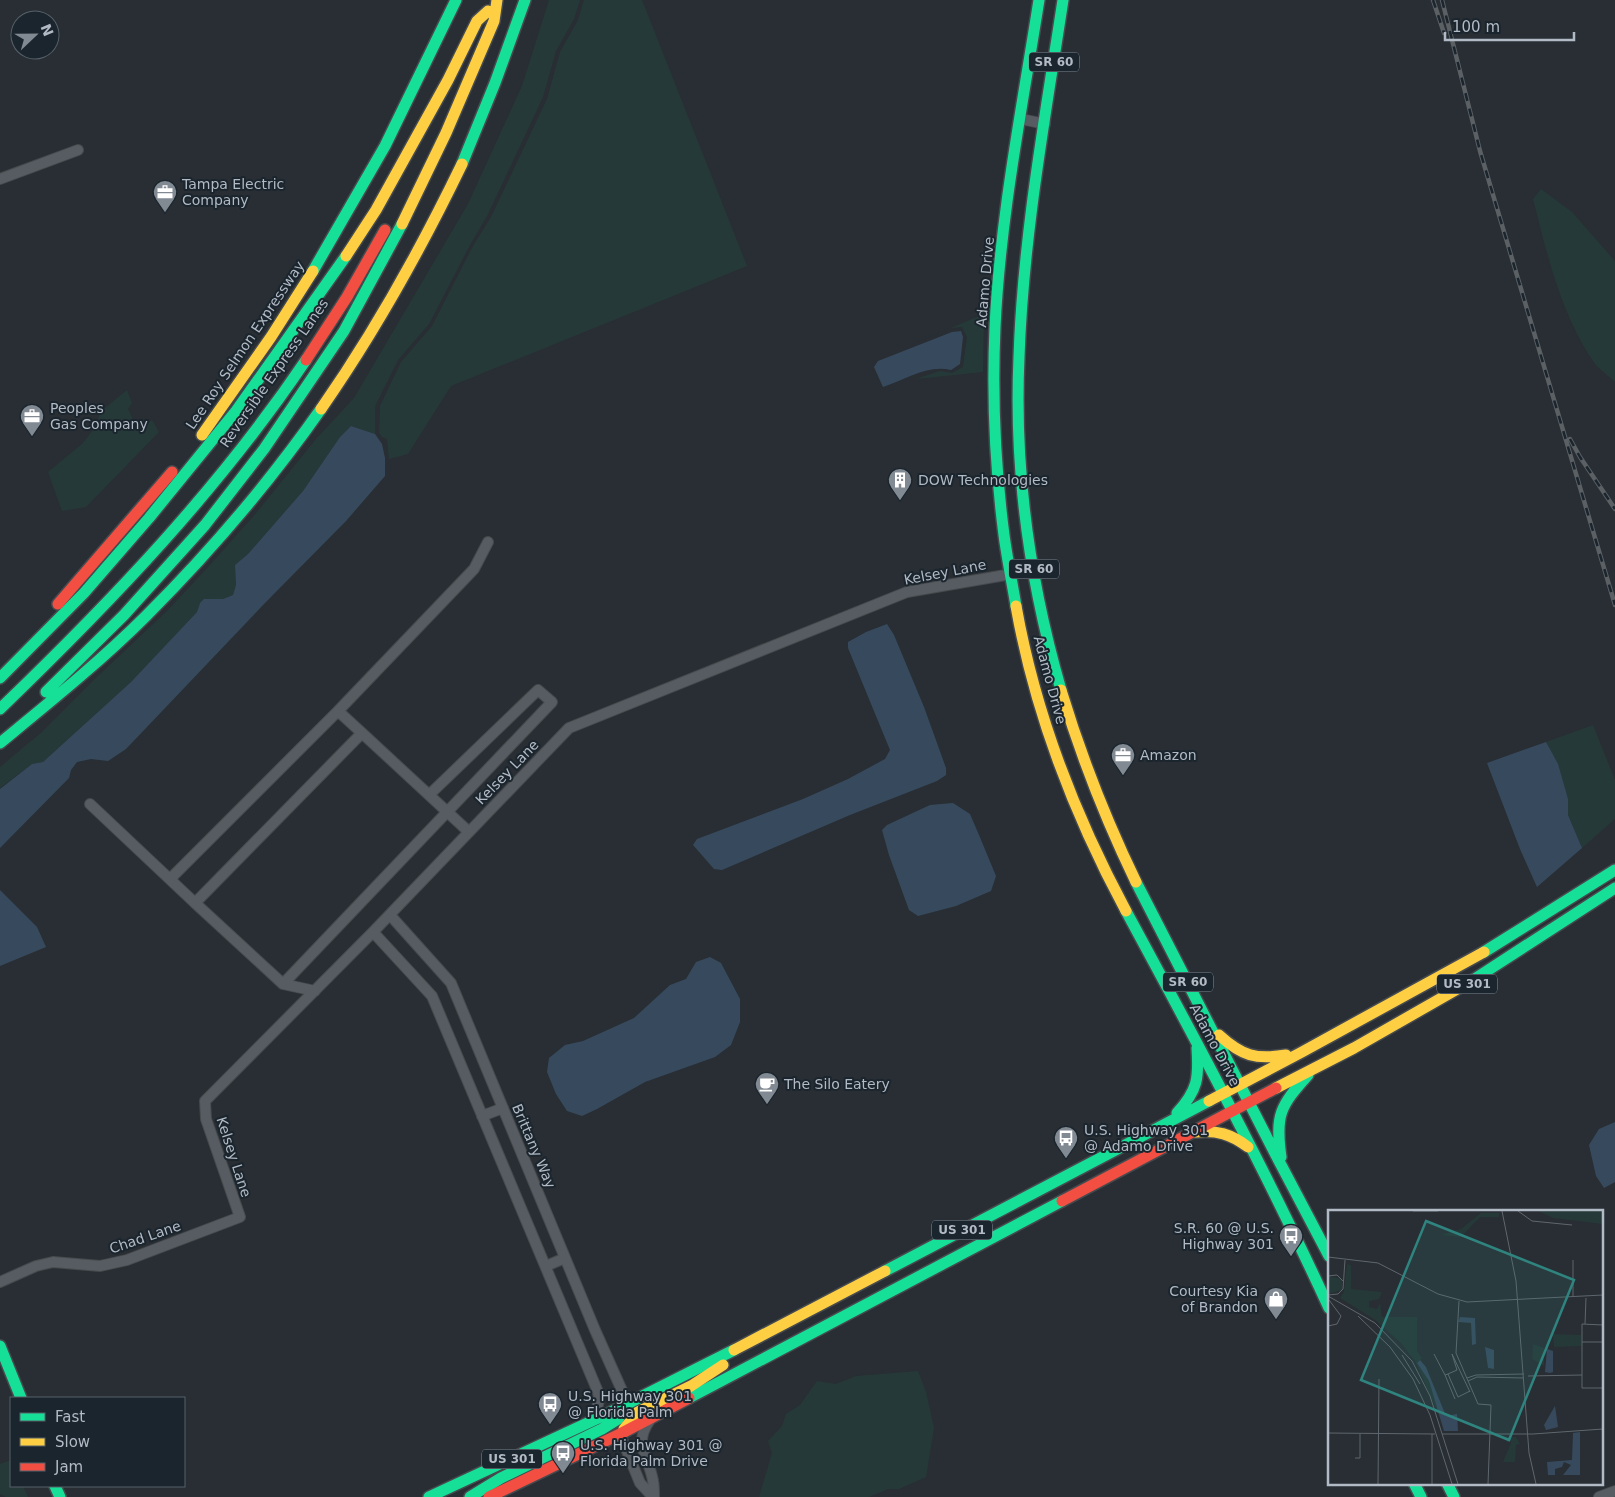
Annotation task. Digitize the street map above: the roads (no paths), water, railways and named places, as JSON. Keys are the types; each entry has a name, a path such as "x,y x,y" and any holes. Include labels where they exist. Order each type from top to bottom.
{"main road":[{"name":"Lee Roy Selmon Expressway","path":"0,665 35,631 194,446 251,368 304,287 366,181 419,80 456,0"},
{"path":"20,726 35,704 124,615 204,525 264,449 334,346 403,222 446,132 494,21 498,0"},
{"path":"0,743 102,657 146,615 218,539 285,459 349,370 410,268 455,179 484,114 525,0"},
{"name":"Adamo Drive","path":"1039,0 1001,247 994,368 996,461 1004,535 1019,621 1041,712 1071,794 1117,894 1224,1093 1288,1219 1328,1306"},
{"name":"Adamo Drive","path":"1063,0 1027,242 1019,368 1020,450 1028,530 1047,632 1067,708 1098,798 1132,872 1328,1254"},
{"path":"439,120 490,5"},
{"path":"0,678 84,593 149,518 236,411 337,270 376,210 448,80 477,21 490,5"},
{"path":"397,207 411,183 431,138"},
{"name":"Reversible Express Lanes","path":"0,709 119,589 188,512 225,467 270,409 317,342 356,282 389,224"},
{"name":"US 301","path":"429,1497 628,1404 756,1339 1302,1052 1474,958 1615,870"},
{"name":"US 301","path":"488,1497 652,1418 1354,1048 1443,998 1615,888"},
{"path":"1210,1025 1230,1046 1245,1055 1268,1058 1302,1052"},
{"path":"1169,1122 1185,1106 1196,1090 1198,1077 1197,1044"},
{"path":"1283,1168 1278,1133 1279,1115 1288,1097 1312,1069"},
{"path":"1190,1133 1205,1131 1226,1132 1252,1150"},
{"path":"795,1342 805,1326 893,1280 898,1274 899,1263"},
{"path":"620,1434 638,1412 691,1386 735,1357 756,1339"},
{"path":"0,1346 21,1397"},
{"path":"470,1497 501,1478 602,1429 618,1419 628,1404"},
{"path":"445,1497 500,1464"},
{"path":"1414,1484 1421,1497"},
{"path":"1448,1484 1454,1497"}],"street":[{"path":"1021,119 1045,124"},
{"path":"0,179 78,150"},
{"path":"170,879 338,710 474,569 488,542"},
{"name":"Kelsey Lane","path":"240,1217 206,1120 205,1101 390,915 569,728 907,592 1035,570"},
{"path":"283,984 552,702 538,690 429,795"},
{"path":"338,710 469,832"},
{"path":"195,903 362,733"},
{"path":"90,804 283,984 315,991"},
{"name":"Brittany Way","path":"390,915 451,983 628,1404"},
{"path":"373,932 432,996 598,1392 599,1400 594,1420"},
{"path":"482,1116 503,1108"},
{"name":"Chad Lane","path":"0,1282 36,1266 53,1262 100,1266 127,1260 240,1217"},
{"path":"546,1266 566,1258"},
{"path":"652,1418 644,1428 641,1439 642,1451 653,1480 653,1497"},
{"path":"620,1434 640,1483 653,1497"},
{"path":"1599,1497 1615,1490"}],"water":[{"path":"961,331 963,337 960,364 951,370 934,369 925,371 883,387 874,367 878,361 952,332"},
{"path":"351,426 375,434 382,444 385,458 385,476 346,521 126,749 108,761 91,759 77,762 71,770 69,778 0,848 0,789 32,764 43,762 131,682 197,612 200,603 204,599 223,599 233,595 236,585 235,565 248,554 303,491 340,437"},
{"path":"887,624 894,635 924,707 946,768 946,775 937,781 850,815 722,870 714,869 693,845 697,839 803,799 848,779 885,759 890,750 848,648 848,642 866,632"},
{"path":"1546,742 1558,764 1568,799 1568,815 1582,848 1537,887 1520,849 1487,763"},
{"path":"953,803 970,814 996,876 991,891 956,906 918,916 909,910 882,830 887,825 930,805"},
{"path":"0,890 37,927 46,947 0,966"},
{"path":"710,957 721,963 740,999 740,1022 731,1045 715,1057 645,1082 582,1116 567,1111 556,1094 547,1072 549,1058 565,1045 583,1041 634,1018 670,985 686,979 696,962"},
{"path":"1615,1122 1615,1182 1604,1188 1596,1176 1589,1145 1599,1129"}],"railway":[{"path":"1433,0 1444,33"},
{"path":"1442,0 1480,151 1615,605"},
{"path":"1570,439 1615,509"}],"place":[{"name":"Tampa Electric Company","path":"165,213"},
{"name":"Peoples Gas Company","path":"32,437"},
{"name":"DOW Technologies","path":"900,501"},
{"name":"Amazon","path":"1123,776"},
{"name":"The Silo Eatery","path":"767,1105"},
{"name":"U.S. Highway 301 @ Adamo Drive","path":"1066,1159"},
{"name":"S.R. 60 @ U.S. Highway 301","path":"1291,1257"},
{"name":"Courtesy Kia of Brandon","path":"1276,1320"},
{"name":"U.S. Highway 301 @ Florida Palm","path":"550,1425"},
{"name":"U.S. Highway 301 @ Florida Palm Drive","path":"563,1474"}]}
